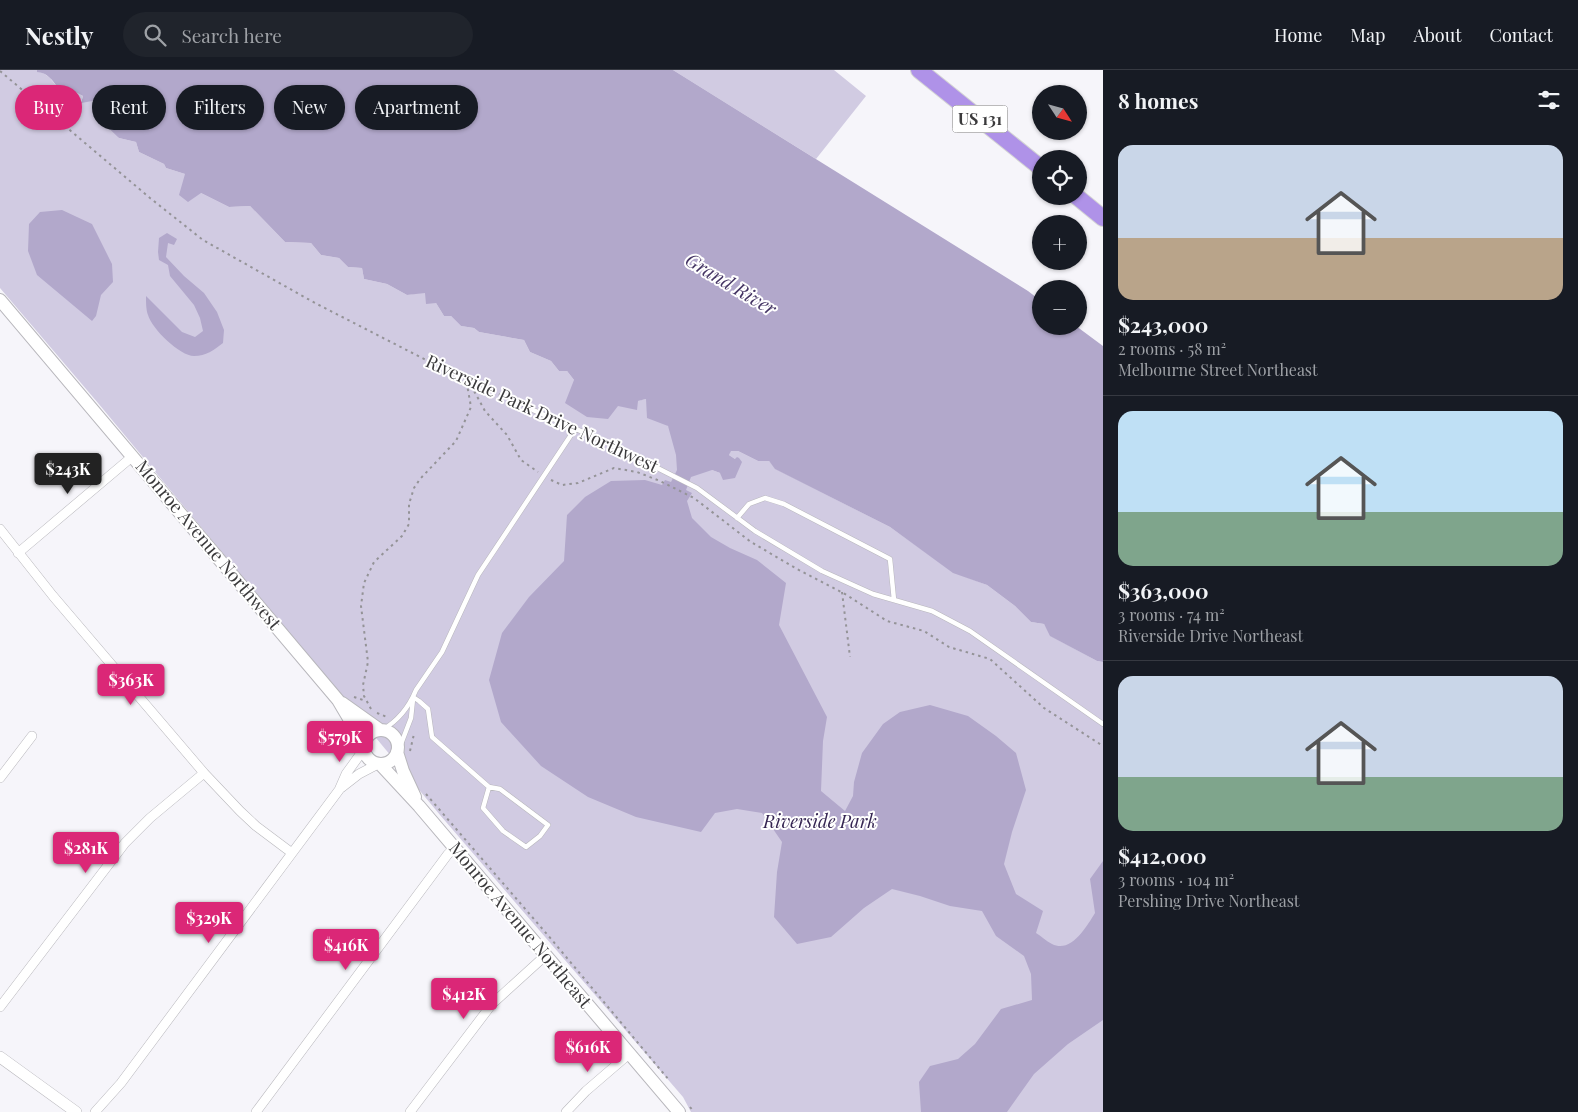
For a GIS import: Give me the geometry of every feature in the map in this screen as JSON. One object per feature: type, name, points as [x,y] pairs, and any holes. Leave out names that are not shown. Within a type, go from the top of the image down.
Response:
[{"type":"highway","name":"US 131","points":[[919,70],[1032,161]]},
{"type":"highway","points":[[1087,205],[1103,218]]},
{"type":"main road","name":"Monroe Avenue Northwest","points":[[0,300],[338,700],[364,747]]},
{"type":"main road","name":"Monroe Avenue Northwest","points":[[338,700],[381,730]]},
{"type":"main road","points":[[381,730],[392,734],[402,751],[388,763],[379,764],[368,759],[364,747],[370,735],[381,730]]},
{"type":"main road","name":"Monroe Avenue Northeast","points":[[402,751],[403,771],[419,806]]},
{"type":"main road","name":"Monroe Avenue Northeast","points":[[379,764],[419,806],[630,1054],[683,1108]]},
{"type":"street","points":[[18,553],[133,456]]},
{"type":"street","points":[[0,529],[53,596],[204,773],[240,812],[292,853]]},
{"type":"street","points":[[0,778],[32,736]]},
{"type":"street","points":[[95,1112],[121,1082],[339,790],[346,774],[364,747]]},
{"type":"street","points":[[339,790],[359,774],[379,764]]},
{"type":"street","points":[[0,1007],[125,843],[156,813],[204,773]]},
{"type":"street","points":[[256,1112],[448,854],[455,848]]},
{"type":"street","points":[[410,1112],[492,1004],[546,955]]},
{"type":"street","points":[[566,1112],[586,1091],[630,1054]]},
{"type":"street","points":[[0,1057],[76,1112]]},
{"type":"lane","name":"Riverside Park Drive Northwest","points":[[533,410],[697,488],[755,531],[822,571],[873,594],[932,611],[970,631],[1103,724]]},
{"type":"lane","points":[[381,730],[396,722],[413,697],[442,652],[478,575],[575,429]]},
{"type":"lane","points":[[737,518],[749,504],[765,498],[784,504],[890,559],[894,600]]},
{"type":"lane","points":[[402,751],[401,744],[411,718],[413,697]]},
{"type":"lane","points":[[413,697],[428,709],[432,737],[489,788],[500,789],[548,825],[540,836],[526,847],[503,831],[483,808],[489,788]]},
{"type":"path","name":"Riverside Park Drive Northwest","points":[[0,71],[150,198],[203,240],[315,303],[428,361],[533,410]]},
{"type":"path","points":[[392,720],[372,711],[364,696],[368,662],[361,606],[364,584],[374,562],[402,536],[410,524],[409,504],[417,484],[456,441],[471,407],[467,379]]},
{"type":"path","points":[[660,481],[694,498],[751,542],[797,569],[842,592],[888,621],[924,631],[949,647],[990,659],[1044,708],[1103,746]]},
{"type":"path","points":[[842,592],[850,657]]},
{"type":"path","points":[[402,751],[414,737],[412,731]]},
{"type":"path","points":[[441,813],[565,955],[672,1085]]},
{"type":"path","points":[[683,1108],[694,1112]]},
{"type":"green space","name":"Riverside Park","points":[[0,70],[37,70],[37,72],[42,72],[50,78],[56,85],[15,85],[15,130],[82,130],[82,102],[92,101],[92,130],[114,130],[119,138],[136,142],[139,152],[164,164],[166,168],[185,174],[201,193],[229,207],[250,206],[285,242],[311,243],[321,255],[339,258],[348,267],[362,268],[364,279],[387,284],[407,295],[425,292],[436,303],[444,316],[451,316],[461,326],[474,328],[479,332],[524,340],[530,352],[551,361],[559,371],[567,371],[574,380],[618,405],[646,399],[668,426],[712,470],[720,473],[735,459],[729,455],[730,451],[738,451],[758,461],[769,461],[776,469],[890,527],[953,572],[987,585],[1015,606],[1031,622],[1044,624],[1051,636],[1097,661],[1103,662],[1103,1112],[691,1112],[683,1097],[440,815],[98,403],[0,288]]},
{"type":"green space","points":[[673,70],[834,70],[866,96],[816,159]]},
{"type":"water","name":"Grand River","points":[[37,70],[673,70],[1028,291],[1032,294],[1032,335],[1087,334],[1103,346],[1103,662],[1097,661],[1050,636],[1044,624],[1031,622],[1015,606],[987,585],[953,573],[890,527],[775,469],[769,461],[758,461],[738,451],[731,451],[729,455],[735,459],[739,458],[742,462],[735,478],[723,480],[720,473],[712,470],[691,477],[686,490],[692,493],[687,501],[692,518],[711,537],[757,560],[786,583],[779,625],[827,717],[823,741],[821,791],[845,811],[853,796],[854,782],[862,753],[883,724],[900,712],[930,705],[968,716],[1016,753],[1026,790],[1004,864],[1016,894],[1043,911],[1036,933],[1050,943],[1059,946],[1066,945],[1078,937],[1095,913],[1090,879],[1103,861],[1103,1020],[1068,1044],[1034,1074],[1007,1112],[921,1112],[919,1082],[930,1066],[958,1059],[975,1044],[1001,1009],[1032,1000],[1031,974],[1024,956],[996,936],[982,911],[950,906],[892,889],[864,908],[831,937],[797,944],[774,917],[777,872],[782,842],[762,813],[737,809],[715,813],[701,832],[636,817],[588,797],[541,766],[501,722],[489,680],[502,633],[529,597],[564,561],[567,515],[585,497],[611,481],[645,480],[662,485],[665,480],[671,482],[677,470],[676,455],[668,426],[647,418],[646,399],[638,401],[637,410],[618,406],[608,419],[587,417],[565,403],[574,380],[567,371],[559,371],[551,361],[530,352],[524,340],[479,332],[474,328],[461,326],[451,316],[444,316],[436,303],[426,304],[425,293],[407,295],[387,284],[364,279],[362,268],[348,267],[339,258],[321,255],[311,243],[285,242],[250,206],[229,207],[201,193],[188,202],[179,195],[185,174],[166,168],[164,164],[139,152],[136,142],[119,138],[111,130],[166,130],[166,85],[92,85],[92,101],[82,103],[82,85],[56,85],[49,77],[41,72],[37,72]]},
{"type":"water","points":[[62,210],[92,224],[112,264],[113,282],[101,295],[96,316],[92,321],[37,275],[28,251],[29,224],[40,212]]},
{"type":"water","points":[[167,233],[177,239],[174,245],[168,243],[166,257],[204,293],[217,312],[224,330],[223,343],[206,354],[194,356],[181,352],[167,341],[155,327],[147,313],[146,296],[182,332],[195,337],[203,331],[194,305],[170,276],[168,265],[159,260],[159,238]]}]
